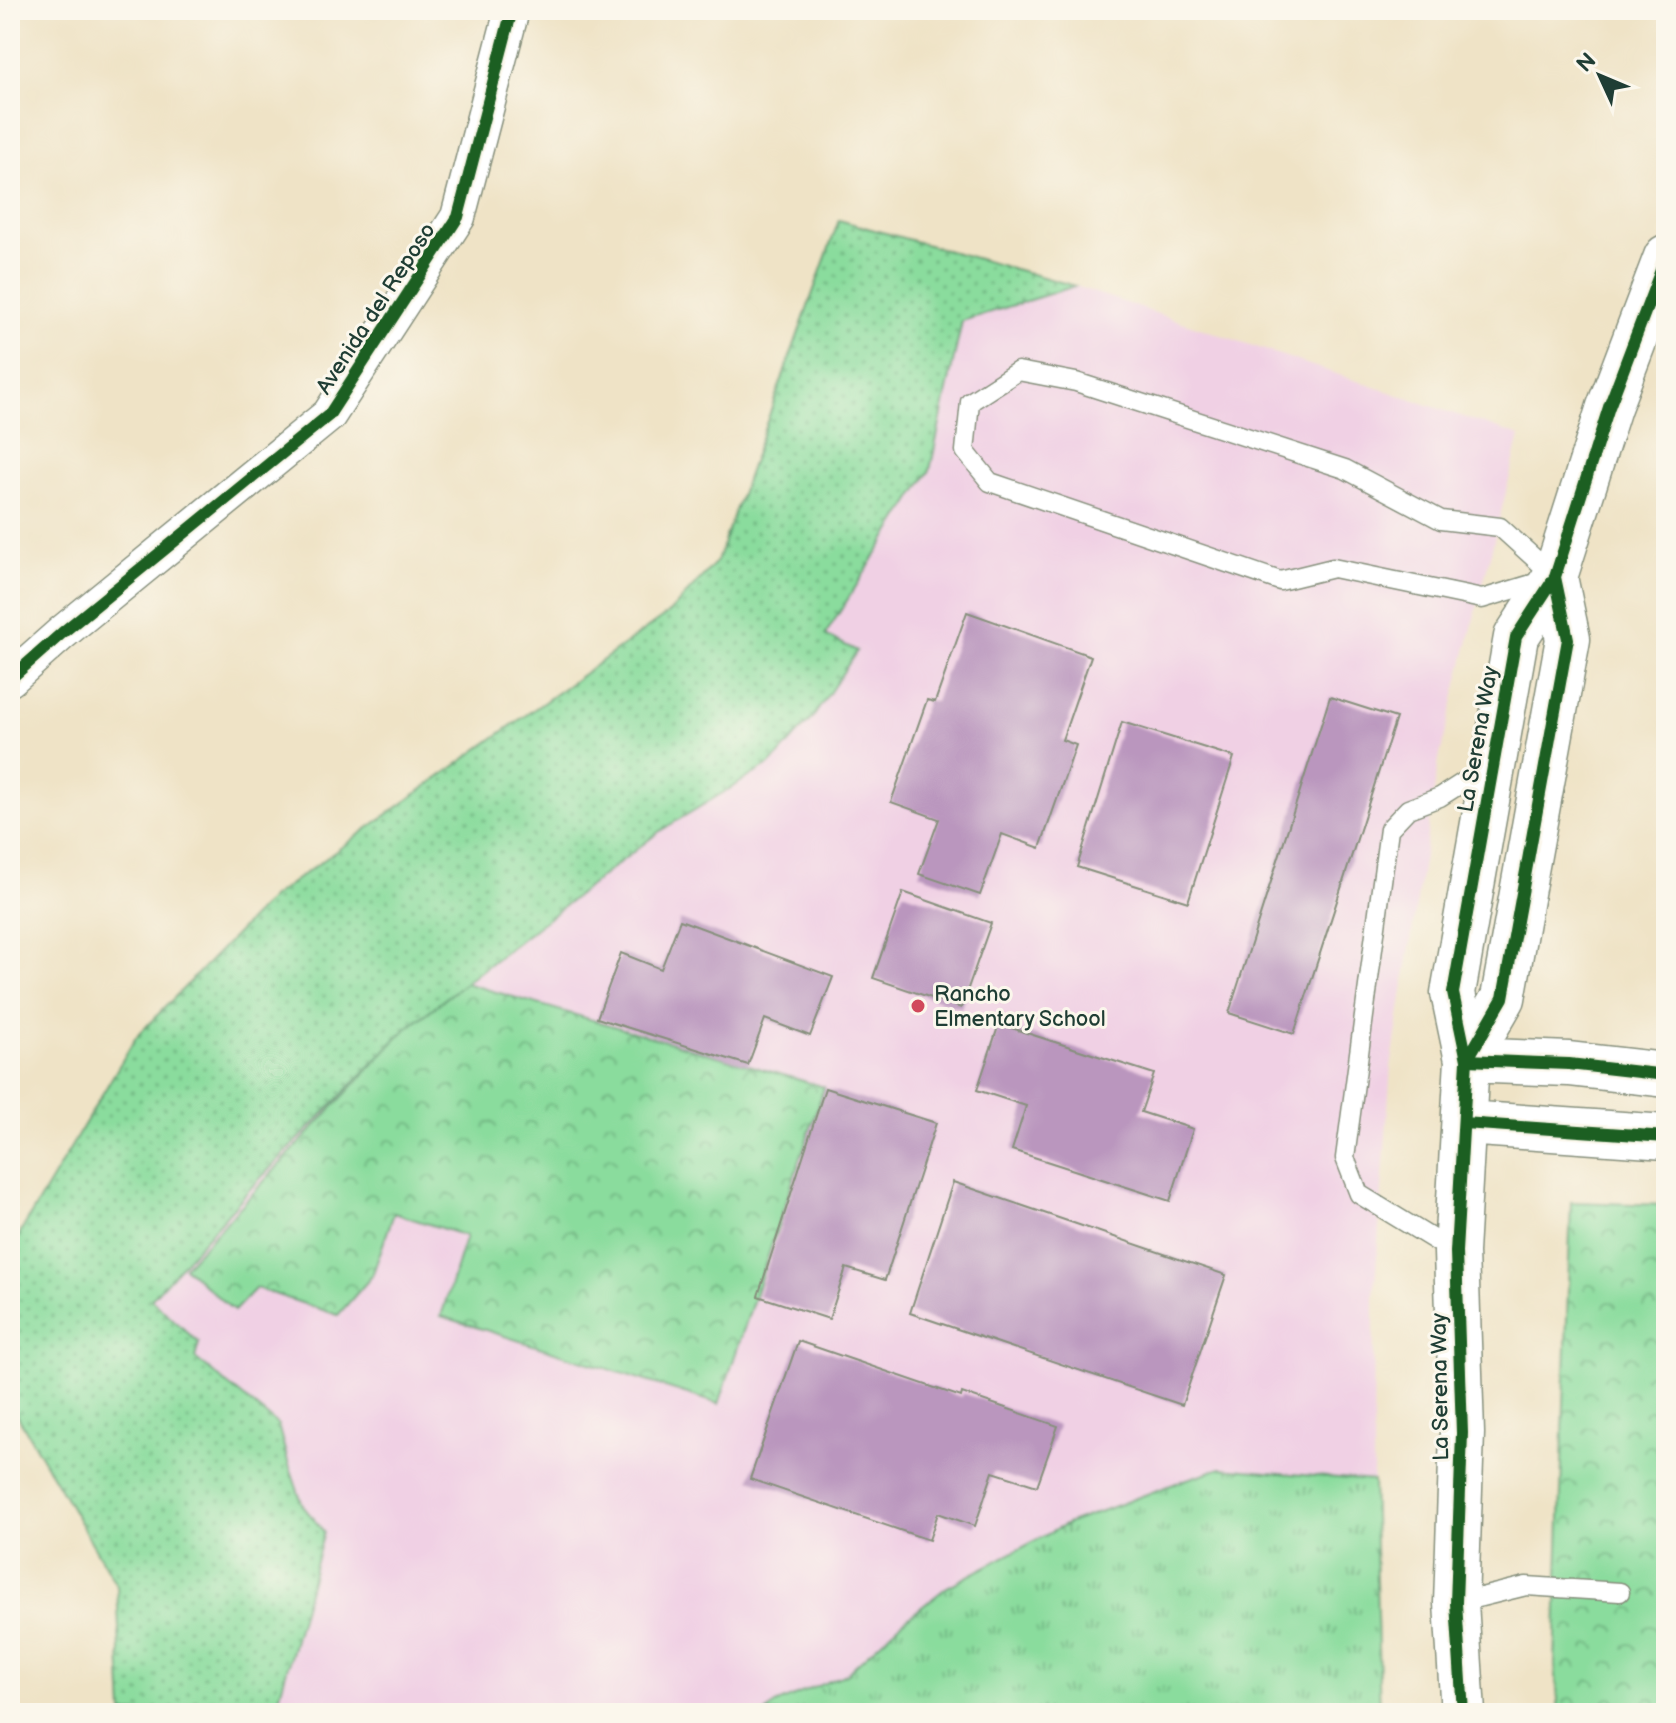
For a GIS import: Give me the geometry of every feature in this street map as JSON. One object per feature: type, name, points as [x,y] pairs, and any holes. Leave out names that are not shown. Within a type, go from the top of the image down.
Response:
[{"type":"main road","name":"La Serena Way","points":[[1463,1713],[1456,1603],[1462,1433],[1456,1252],[1467,1060],[1453,993],[1516,637],[1555,577],[1609,407],[1666,257]]},
{"type":"main road","name":"La Serena Way","points":[[1467,1060],[1503,998],[1518,920],[1568,639],[1555,577]]},
{"type":"main road","points":[[1467,1060],[1569,1064],[1666,1075]]},
{"type":"main road","points":[[1464,1123],[1666,1137]]},
{"type":"street","name":"Avenida del Reposo","points":[[10,679],[329,415],[458,217],[512,10]]},
{"type":"lane","points":[[1018,371],[1076,382],[1345,469],[1441,520],[1500,527],[1555,577],[1482,599],[1333,568],[1280,581],[990,482],[965,451],[970,402],[1018,371]]},
{"type":"lane","points":[[1456,1252],[1359,1194],[1345,1158],[1389,829],[1408,809],[1440,797],[1492,763]]},
{"type":"lane","points":[[1456,1603],[1526,1586],[1620,1592]]},
{"type":"shaded area","name":"Rancho Elmentary School","points":[[1075,286],[1520,436],[1439,759],[1391,1067],[1374,1297],[1373,1481],[1221,1468],[1067,1524],[947,1587],[900,1624],[846,1674],[775,1704],[766,1713],[275,1713],[324,1532],[303,1506],[278,1425],[194,1357],[150,1300],[248,1191],[406,1029],[660,831],[772,763],[814,716],[856,651],[825,636],[930,470],[962,321]]},
{"type":"green space","points":[[839,220],[1075,286],[962,321],[930,470],[825,635],[857,651],[814,716],[772,763],[660,831],[406,1029],[248,1191],[151,1299],[199,1343],[195,1358],[278,1425],[303,1506],[324,1532],[275,1713],[123,1713],[117,1586],[10,1403],[10,1250],[136,1037],[272,897],[670,612],[717,561]]},
{"type":"green space","points":[[465,983],[824,1087],[719,1404],[441,1316],[466,1236],[394,1213],[372,1276],[338,1315],[256,1288],[234,1311],[184,1267],[404,1031]]},
{"type":"green space","points":[[1571,1202],[1666,1205],[1666,1713],[1559,1713],[1555,1664]]},
{"type":"green space","points":[[1221,1468],[1373,1481],[1380,1713],[766,1713],[775,1704],[846,1674],[900,1624],[947,1587],[1067,1524]]},
{"type":"building","points":[[967,612],[1091,656],[1062,740],[1076,745],[1040,848],[1002,834],[980,895],[919,874],[939,819],[891,802],[927,700],[935,702]]},
{"type":"building","points":[[1330,697],[1396,718],[1294,1034],[1229,1013]]},
{"type":"building","points":[[1122,722],[1234,757],[1188,902],[1077,867]]},
{"type":"building","points":[[903,892],[991,923],[961,1008],[873,978]]},
{"type":"building","points":[[680,920],[833,977],[810,1036],[765,1019],[748,1065],[597,1018],[621,953],[661,969]]},
{"type":"building","points":[[999,1024],[1154,1074],[1141,1112],[1193,1129],[1170,1201],[1012,1150],[1026,1106],[977,1090]]},
{"type":"building","points":[[825,1088],[936,1123],[885,1280],[846,1268],[829,1319],[758,1296]]},
{"type":"building","points":[[953,1182],[1226,1275],[1182,1405],[910,1313]]},
{"type":"building","points":[[798,1341],[961,1397],[962,1393],[1058,1426],[1037,1486],[993,1472],[975,1526],[938,1513],[929,1540],[750,1479]]},
{"type":"cycle path","points":[[10,679],[329,415],[458,217],[512,10]]},
{"type":"cycle path","points":[[1463,1713],[1456,1603],[1462,1433],[1456,1252],[1467,1060],[1453,993],[1516,637],[1555,577],[1609,407],[1666,257]]},
{"type":"cycle path","points":[[1467,1060],[1503,998],[1568,639],[1555,577]]},
{"type":"cycle path","points":[[1467,1060],[1569,1064],[1666,1075]]},
{"type":"cycle path","points":[[1464,1123],[1666,1137]]},
{"type":"place","name":"Rancho Elmentary School","points":[[918,1006]]}]
